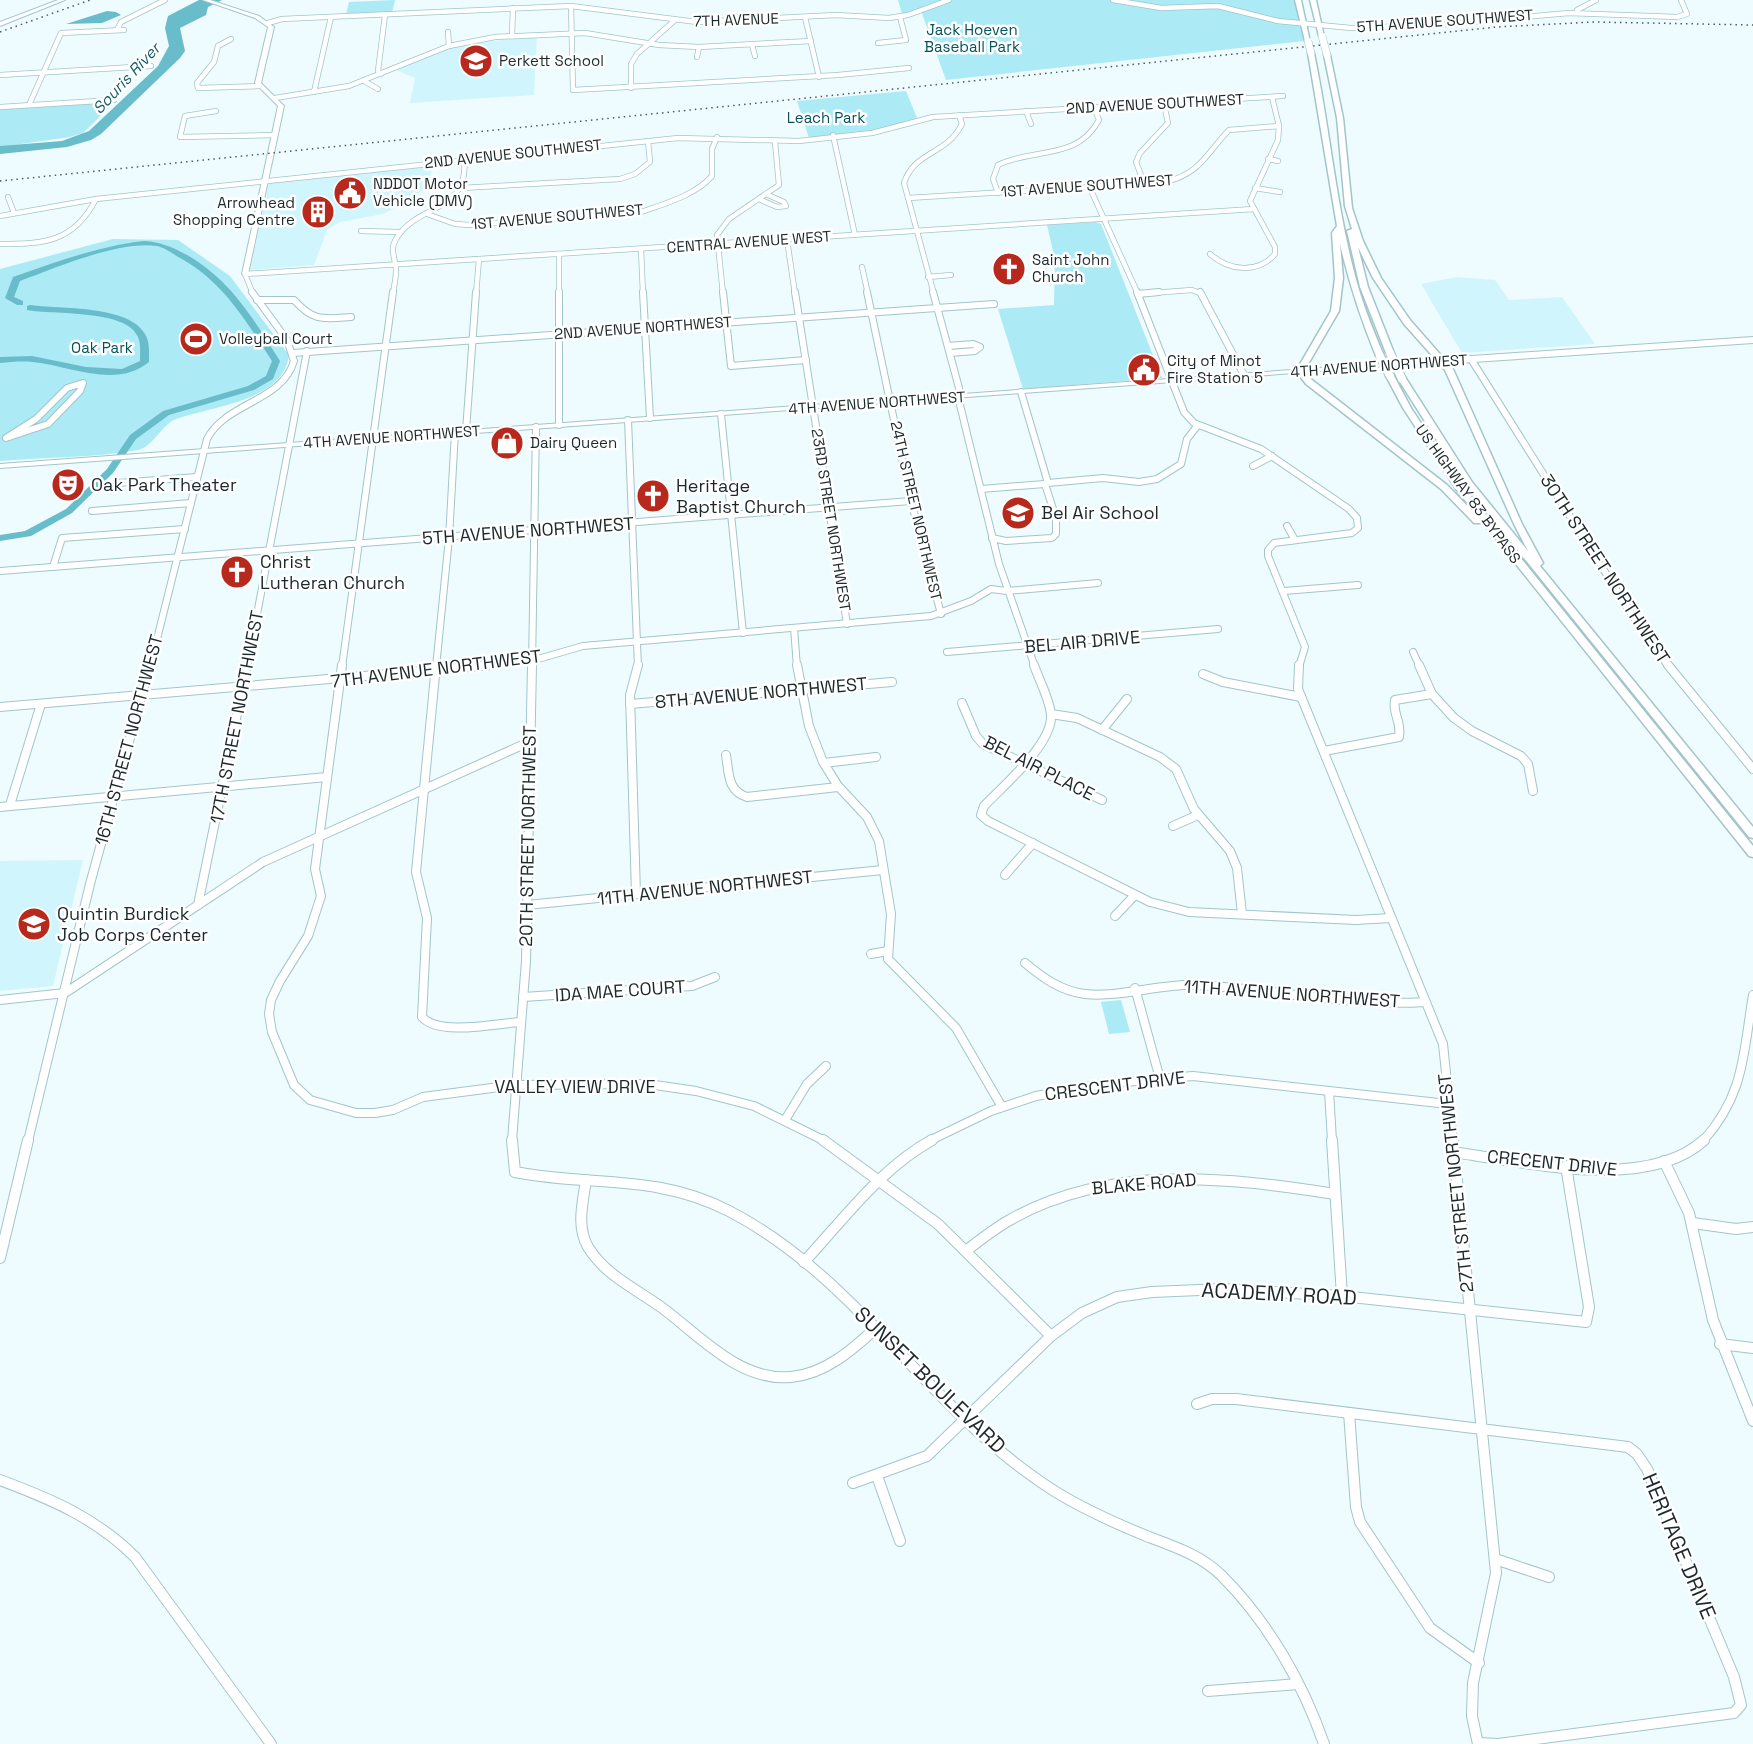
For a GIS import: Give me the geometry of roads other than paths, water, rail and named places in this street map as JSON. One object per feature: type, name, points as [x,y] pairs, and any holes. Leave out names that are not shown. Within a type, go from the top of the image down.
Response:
[{"type":"highway","name":"US HIGHWAY 83 BYPASS","points":[[1298,0],[1325,117],[1339,228],[1360,308],[1380,356],[1407,408],[1459,487],[1753,853]]},
{"type":"highway","name":"US HIGHWAY 83 BYPASS","points":[[1313,0],[1340,118],[1348,206],[1357,261],[1371,308],[1402,379],[1469,484],[1753,834]]},
{"type":"highway","points":[[1348,206],[1359,241],[1377,278],[1407,322],[1443,361],[1527,544],[1567,606]]},
{"type":"highway","points":[[1339,228],[1336,233],[1339,278],[1335,311],[1300,371],[1310,382],[1452,494],[1545,596]]},
{"type":"main road","points":[[0,24],[63,0]]},
{"type":"main road","points":[[205,0],[268,23],[271,34],[258,79],[260,86],[281,106],[263,181],[245,274]]},
{"type":"main road","name":"4TH AVENUE NORTHWEST","points":[[0,466],[1443,361]]},
{"type":"street","points":[[117,30],[121,22],[165,0]]},
{"type":"street","name":"7TH AVENUE","points":[[268,23],[282,19],[571,6],[675,20],[713,22],[805,17],[900,17],[950,0]]},
{"type":"street","name":"5TH AVENUE SOUTHWEST","points":[[1113,0],[1161,8],[1225,7],[1266,19],[1320,27],[1437,25],[1569,13],[1677,17],[1687,14],[1681,0]]},
{"type":"street","points":[[1569,13],[1596,0]]},
{"type":"street","points":[[571,6],[573,90],[819,76],[909,68]]},
{"type":"street","points":[[512,36],[513,8]]},
{"type":"street","points":[[381,74],[378,71],[385,15]]},
{"type":"street","points":[[314,92],[331,17]]},
{"type":"street","points":[[805,17],[819,76]]},
{"type":"street","points":[[878,43],[906,40],[900,17]]},
{"type":"street","points":[[631,88],[631,64],[637,54],[675,20]]},
{"type":"street","points":[[29,105],[61,33],[124,30]]},
{"type":"street","points":[[448,32],[449,46]]},
{"type":"street","points":[[275,98],[364,81],[449,46],[512,36],[594,34],[649,44],[699,47],[811,41]]},
{"type":"street","points":[[231,39],[218,46],[214,62],[197,83],[198,88],[260,86]]},
{"type":"street","points":[[752,45],[754,56]]},
{"type":"street","points":[[697,57],[699,47]]},
{"type":"street","points":[[0,75],[151,66]]},
{"type":"street","points":[[364,81],[378,89]]},
{"type":"street","name":"2ND AVENUE SOUTHWEST","points":[[0,216],[96,199],[648,141],[731,137],[775,142],[872,133],[916,119],[1283,96]]},
{"type":"street","points":[[1210,254],[1219,262],[1239,267],[1256,267],[1272,260],[1276,252],[1250,201],[1278,140],[1279,126],[1272,97]]},
{"type":"street","points":[[0,107],[114,100]]},
{"type":"street","points":[[1144,183],[1136,162],[1144,145],[1166,128],[1170,118],[1164,104]]},
{"type":"street","points":[[998,193],[992,180],[992,173],[998,165],[1080,142],[1097,126],[1099,120],[1094,108]]},
{"type":"street","points":[[216,111],[188,115],[180,137],[275,135]]},
{"type":"street","points":[[1026,111],[1031,124]]},
{"type":"street","points":[[959,116],[962,124],[954,142],[917,160],[909,167],[904,183],[949,349],[992,538],[1007,591],[1029,646],[1051,714],[1047,733],[1024,763],[984,806],[981,815],[988,821],[1135,895],[1170,909],[1356,920],[1391,918]]},
{"type":"street","name":"1ST AVENUE SOUTHWEST","points":[[908,198],[1144,183],[1186,178],[1197,171],[1229,130],[1279,126]]},
{"type":"street","points":[[833,135],[855,235]]},
{"type":"street","name":"1ST AVENUE SOUTHWEST","points":[[427,214],[455,225],[470,225],[621,214],[655,209],[706,183],[712,176],[712,149],[717,137]]},
{"type":"street","points":[[361,231],[399,232],[462,188],[620,179],[635,174],[650,162],[648,141]]},
{"type":"street","points":[[775,142],[779,185],[761,200],[720,226],[717,235],[731,366],[806,360]]},
{"type":"street","points":[[462,188],[466,174],[464,159]]},
{"type":"street","points":[[1268,159],[1278,161]]},
{"type":"street","points":[[1089,186],[1138,294],[1174,381],[1184,412],[1198,424],[1262,449],[1353,513],[1358,528],[1352,533],[1344,536],[1274,543],[1268,550],[1284,591],[1358,585]]},
{"type":"street","points":[[1255,188],[1280,192]]},
{"type":"street","points":[[761,200],[777,207],[786,206],[784,202],[768,195]]},
{"type":"street","points":[[8,197],[14,213]]},
{"type":"street","points":[[0,244],[29,244],[62,236],[84,223],[96,199]]},
{"type":"street","name":"CENTRAL AVENUE WEST","points":[[245,274],[1254,209]]},
{"type":"street","name":"VALLEY VIEW DRIVE","points":[[399,232],[394,244],[393,264],[396,269],[315,869],[321,896],[308,936],[280,981],[271,1000],[269,1014],[272,1032],[294,1085],[310,1100],[356,1113],[393,1110],[423,1097],[515,1085],[605,1083],[696,1091],[754,1106],[823,1140],[938,1224],[967,1250],[1051,1336]]},
{"type":"street","name":"23RD STREET NORTHWEST","points":[[787,240],[847,624]]},
{"type":"street","points":[[641,249],[650,418]]},
{"type":"street","points":[[559,254],[559,425]]},
{"type":"street","points":[[466,431],[478,259]]},
{"type":"street","name":"24TH STREET NORTHWEST","points":[[862,267],[911,501],[941,614]]},
{"type":"street","points":[[245,274],[248,287],[293,353]]},
{"type":"street","points":[[928,277],[951,275]]},
{"type":"street","points":[[1138,294],[1192,290],[1205,296],[1244,375]]},
{"type":"street","points":[[257,300],[294,300],[304,313],[314,319],[351,317]]},
{"type":"street","name":"2ND AVENUE NORTHWEST","points":[[293,353],[994,304]]},
{"type":"street","name":"4TH AVENUE NORTHWEST","points":[[1443,361],[1753,340]]},
{"type":"street","name":"17TH STREET NORTHWEST","points":[[198,905],[224,787],[307,351]]},
{"type":"street","name":"16TH STREET NORTHWEST","points":[[0,1258],[78,932],[178,558],[202,451],[211,432],[225,416],[282,382],[292,368],[293,353]]},
{"type":"street","name":"30TH STREET NORTHWEST","points":[[1471,359],[1646,637],[1689,693],[1753,769]]},
{"type":"street","points":[[83,383],[80,391],[48,424],[3,439],[36,419],[68,388],[83,383]]},
{"type":"street","points":[[992,538],[1006,541],[1052,538],[1056,534],[1056,518],[1021,392]]},
{"type":"street","points":[[721,414],[743,633]]},
{"type":"street","points":[[628,420],[638,642],[638,667],[630,704],[636,894]]},
{"type":"street","points":[[981,489],[1103,478],[1139,482],[1157,479],[1182,464],[1187,439],[1198,424]]},
{"type":"street","name":"20TH STREET NORTHWEST","points":[[536,427],[527,905],[512,1146],[515,1172],[558,1179],[586,1180]]},
{"type":"street","points":[[455,432],[449,538],[416,872],[427,918],[422,1017],[429,1025],[446,1028],[519,1022]]},
{"type":"street","points":[[1253,465],[1272,456]]},
{"type":"street","points":[[118,483],[197,477]]},
{"type":"street","name":"5TH AVENUE NORTHWEST","points":[[0,571],[911,501]]},
{"type":"street","points":[[92,511],[191,503]]},
{"type":"street","points":[[1287,526],[1295,540]]},
{"type":"street","points":[[52,567],[62,538],[185,529]]},
{"type":"street","name":"7TH AVENUE NORTHWEST","points":[[0,707],[141,697],[531,661],[583,645],[847,624],[941,614],[991,589],[1007,591],[1098,583]]},
{"type":"street","name":"27TH STREET NORTHWEST","points":[[1284,591],[1305,647],[1295,681],[1300,696],[1443,1044],[1452,1152],[1495,1559],[1493,1602],[1472,1695],[1472,1718],[1478,1744]]},
{"type":"street","points":[[794,628],[801,690],[809,725],[824,763],[838,787],[867,814],[875,830],[892,923],[888,959],[900,974],[956,1028],[1002,1107]]},
{"type":"street","name":"BEL AIR DRIVE","points":[[947,652],[1218,629]]},
{"type":"street","points":[[1413,652],[1432,694],[1454,718],[1472,731],[1521,756],[1528,764],[1533,791]]},
{"type":"street","points":[[1203,675],[1223,682],[1300,696]]},
{"type":"street","name":"8TH AVENUE NORTHWEST","points":[[630,704],[892,682]]},
{"type":"street","points":[[1324,751],[1399,737],[1401,725],[1393,708],[1395,700],[1432,694]]},
{"type":"street","points":[[1102,730],[1127,699]]},
{"type":"street","points":[[10,806],[41,704]]},
{"type":"street","name":"BEL AIR PLACE","points":[[962,704],[970,713],[978,740],[1102,800]]},
{"type":"street","points":[[1051,714],[1077,718],[1160,757],[1176,769],[1198,815],[1230,851],[1237,868],[1242,914]]},
{"type":"street","points":[[0,1000],[65,993],[263,862],[529,742]]},
{"type":"street","points":[[726,755],[733,790],[737,796],[747,797],[838,787]]},
{"type":"street","points":[[824,763],[876,757]]},
{"type":"street","points":[[0,807],[327,777]]},
{"type":"street","points":[[1173,826],[1198,815]]},
{"type":"street","points":[[1005,875],[1033,843]]},
{"type":"street","name":"11TH AVENUE NORTHWEST","points":[[527,905],[883,870]]},
{"type":"street","points":[[1114,916],[1135,895]]},
{"type":"street","points":[[871,954],[888,951]]},
{"type":"street","name":"11TH AVENUE NORTHWEST","points":[[1025,963],[1043,978],[1065,989],[1086,994],[1135,988],[1196,985],[1392,1004],[1425,1002]]},
{"type":"street","name":"IDA MAE COURT","points":[[523,997],[692,987],[715,977]]},
{"type":"street","points":[[1135,988],[1160,1079]]},
{"type":"street","name":"CRECENT DRIVE","points":[[1452,1152],[1601,1170],[1635,1170],[1686,1152],[1711,1136],[1724,1118],[1736,1092],[1749,1046],[1753,995]]},
{"type":"street","points":[[785,1120],[807,1084],[826,1065]]},
{"type":"street","name":"CRESCENT DRIVE","points":[[804,1262],[880,1180],[910,1152],[942,1134],[1002,1107],[1036,1096],[1103,1084],[1193,1076],[1448,1104]]},
{"type":"street","points":[[1329,1091],[1342,1296]]},
{"type":"street","points":[[1665,1161],[1679,1183],[1693,1223],[1720,1344],[1753,1421]]},
{"type":"street","name":"ACADEMY ROAD","points":[[853,1483],[927,1456],[1051,1336],[1082,1313],[1117,1298],[1152,1292],[1223,1289],[1342,1296],[1586,1322],[1589,1307],[1566,1166]]},
{"type":"street","name":"BLAKE ROAD","points":[[967,1250],[990,1231],[1020,1212],[1073,1192],[1117,1183],[1185,1178],[1228,1180],[1271,1183],[1335,1194]]},
{"type":"street","points":[[586,1180],[579,1224],[586,1245],[598,1262],[624,1283],[651,1299],[720,1354],[753,1369],[789,1377],[847,1355],[876,1328]]},
{"type":"street","name":"SUNSET BOULEVARD","points":[[586,1180],[639,1183],[688,1195],[730,1212],[771,1236],[842,1294],[964,1420],[1032,1476],[1069,1499],[1149,1536],[1196,1554],[1229,1583],[1256,1618],[1298,1684],[1319,1727],[1324,1744]]},
{"type":"street","points":[[1693,1223],[1736,1229],[1753,1227]]},
{"type":"street","points":[[1720,1344],[1753,1347]]},
{"type":"street","name":"HERITAGE DRIVE","points":[[1197,1404],[1212,1399],[1236,1399],[1628,1447],[1637,1454],[1647,1468],[1730,1666],[1741,1705],[1734,1713],[1478,1744]]},
{"type":"street","points":[[1349,1413],[1356,1507],[1360,1522],[1430,1628],[1479,1663]]},
{"type":"street","points":[[877,1476],[900,1541]]},
{"type":"street","points":[[0,1480],[72,1507],[118,1540],[135,1557],[271,1744]]},
{"type":"street","points":[[1495,1559],[1549,1577]]},
{"type":"street","points":[[1208,1691],[1298,1684]]},
{"type":"waterway","points":[[0,538],[27,534],[69,511],[110,471],[133,437],[166,413],[251,388],[270,377],[276,361],[246,314],[224,287],[197,264],[161,245],[144,243],[108,249],[16,279],[9,298],[20,303]]},
{"type":"waterway","points":[[0,360],[32,359],[86,370],[123,372],[145,362],[141,334],[122,320],[90,313],[30,308]]},
{"type":"railway","points":[[0,32],[90,0]]},
{"type":"railway","points":[[0,181],[1497,27],[1593,22],[1753,25]]},
{"type":"place","name":"Perkett School","points":[[476,61]]},
{"type":"place","name":"NDDOT Motor Vehicle (DMV)","points":[[350,193]]},
{"type":"place","name":"Arrowhead Shopping Centre","points":[[318,212]]},
{"type":"place","name":"Saint John Church","points":[[1009,269]]},
{"type":"place","name":"Volleyball Court","points":[[196,339]]},
{"type":"place","name":"City of Minot Fire Station 5","points":[[1144,370]]},
{"type":"place","name":"Dairy Queen","points":[[507,443]]},
{"type":"place","name":"Oak Park Theater","points":[[68,485]]},
{"type":"place","name":"Heritage Baptist Church","points":[[653,496]]},
{"type":"place","name":"Bel Air School","points":[[1018,513]]},
{"type":"place","name":"Christ Lutheran Church","points":[[237,572]]},
{"type":"place","name":"Quintin Burdick Job Corps Center","points":[[34,924]]},
{"type":"park label","name":"Jack Hoeven Baseball Park","points":[[972,38]]},
{"type":"park label","name":"Leach Park","points":[[826,118]]},
{"type":"park label","name":"Oak Park","points":[[102,348]]},
{"type":"water label","name":"Souris River","points":[[126,78]]}]
